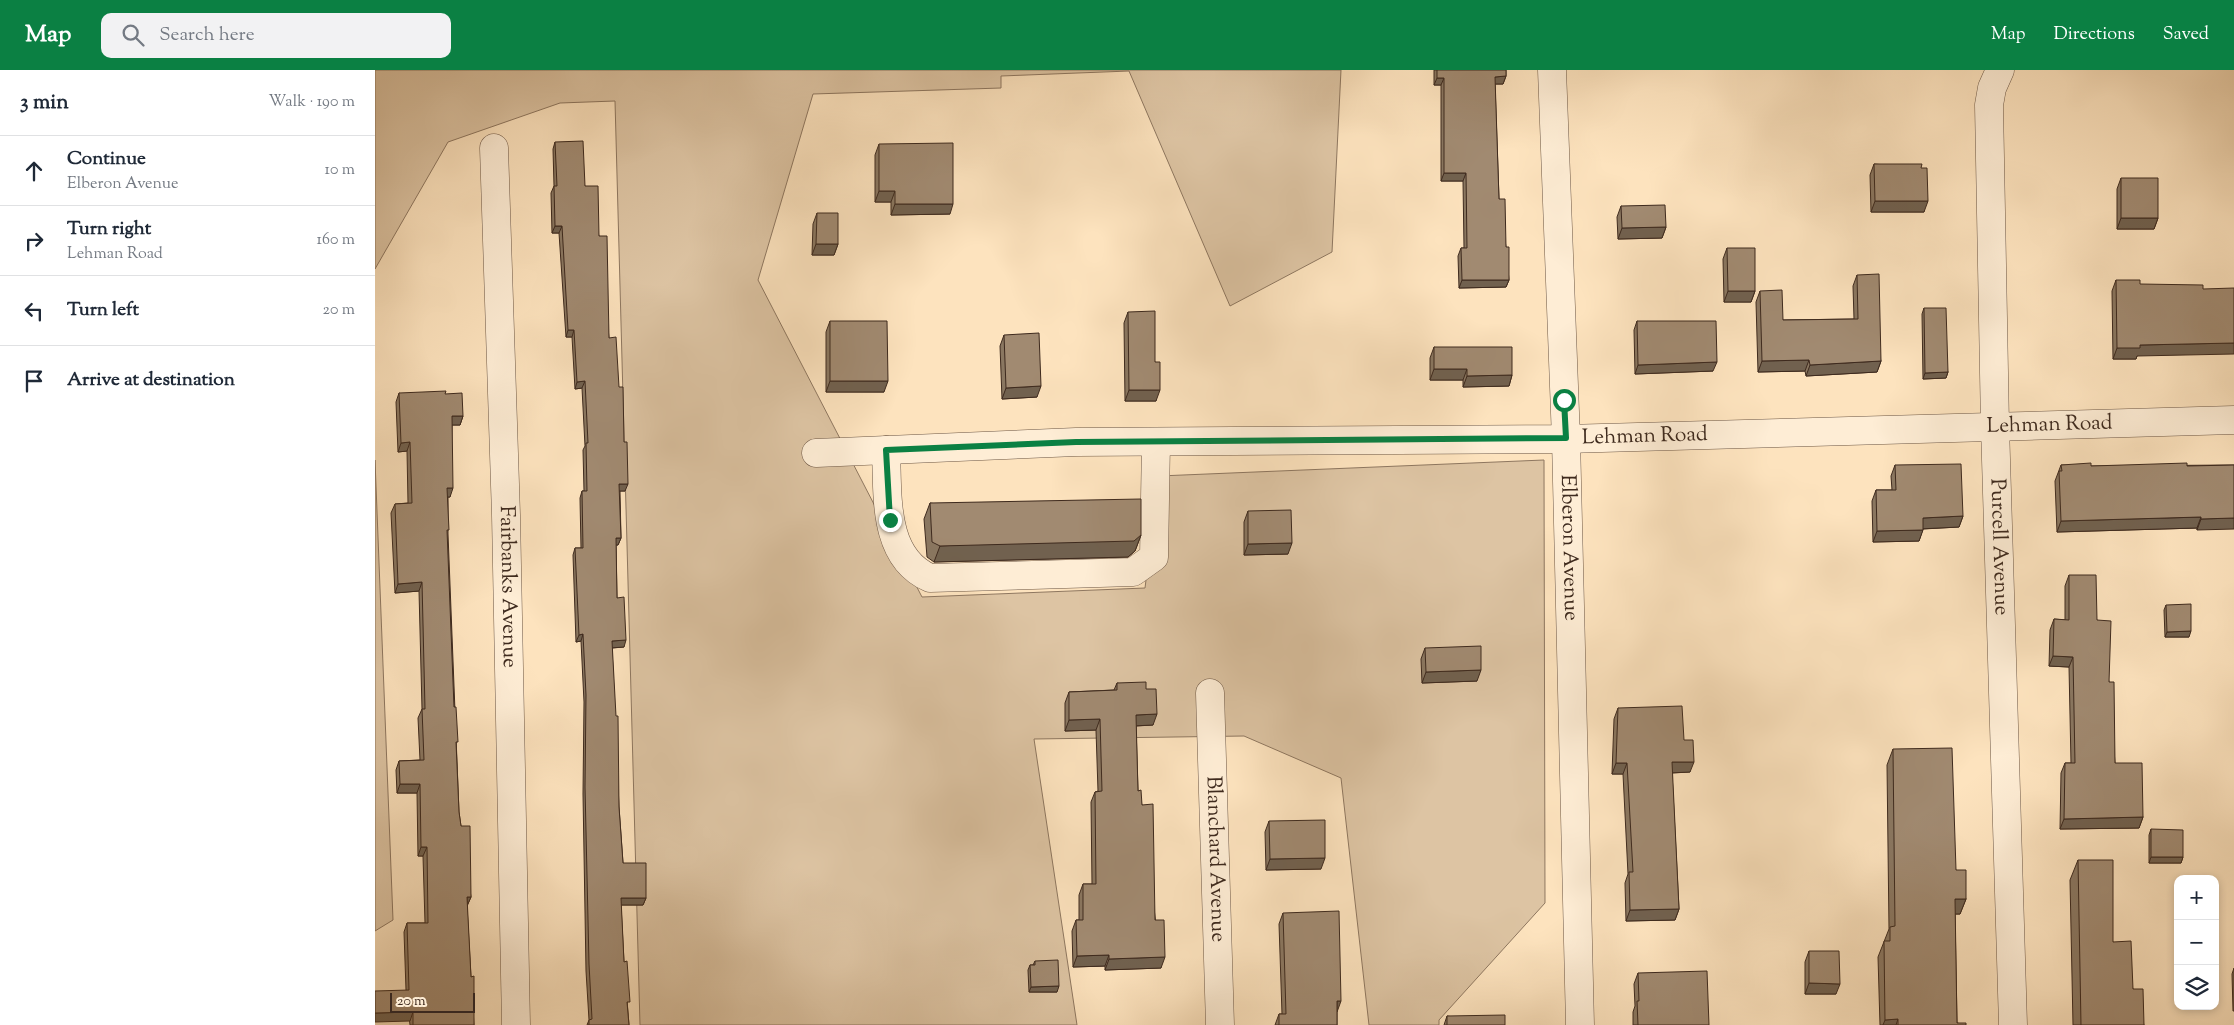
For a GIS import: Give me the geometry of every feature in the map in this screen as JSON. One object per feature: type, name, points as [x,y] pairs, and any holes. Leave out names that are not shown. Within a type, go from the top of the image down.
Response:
[{"type":"street","name":"Elberon Avenue","points":[[1552,70],[1566,438],[1580,1025]]},
{"type":"street","name":"Purcell Avenue","points":[[2000,70],[1992,88],[1989,105],[1995,426],[2013,1025]]},
{"type":"street","name":"Fairbanks Avenue","points":[[495,148],[507,525],[516,1025]]},
{"type":"street","name":"Lehman Road","points":[[816,454],[1076,442],[1566,438],[2234,420]]},
{"type":"street","points":[[886,450],[890,520],[895,539],[904,557],[917,572],[930,578],[1133,572],[1154,557],[1156,442]]},
{"type":"street","name":"Blanchard Avenue","points":[[1210,693],[1220,1025]]},
{"type":"shaded area","points":[[375,70],[1341,70],[1332,252],[1230,306],[1129,71],[1001,76],[1001,88],[813,94],[758,280],[922,597],[1145,588],[1159,476],[1544,460],[1545,903],[1439,1020],[1439,1025],[1369,1025],[1341,778],[1244,736],[1034,739],[1077,1025],[640,1025],[615,101],[560,103],[448,142],[375,269]]},
{"type":"shaded area","points":[[375,460],[393,920],[375,931]]},
{"type":"building","points":[[1437,70],[1506,70],[1506,76],[1495,77],[1499,199],[1505,199],[1506,247],[1509,247],[1509,280],[1462,280],[1461,248],[1467,248],[1466,173],[1444,173],[1444,78],[1437,78]]},
{"type":"building","points":[[583,141],[585,186],[598,186],[599,236],[607,236],[609,338],[616,337],[619,387],[623,387],[624,442],[627,442],[628,484],[619,484],[621,538],[616,538],[617,598],[624,597],[626,640],[612,641],[616,716],[618,716],[619,807],[623,863],[646,863],[646,898],[621,898],[624,962],[627,961],[630,1002],[627,1002],[629,1025],[589,1025],[589,1020],[592,1019],[585,787],[586,695],[583,634],[579,635],[575,548],[583,548],[582,491],[587,491],[586,443],[588,443],[585,381],[577,382],[574,330],[568,330],[562,226],[555,226],[554,186],[557,186],[555,142]]},
{"type":"building","points":[[953,143],[953,204],[895,204],[895,191],[879,191],[879,144]]},
{"type":"building","points":[[1874,164],[1922,164],[1921,168],[1927,168],[1928,201],[1875,201]]},
{"type":"building","points":[[2121,178],[2158,178],[2158,218],[2121,218]]},
{"type":"building","points":[[1665,205],[1666,227],[1622,228],[1621,206]]},
{"type":"building","points":[[817,213],[838,213],[838,244],[816,244]]},
{"type":"building","points":[[1727,248],[1755,248],[1755,291],[1728,291]]},
{"type":"building","points":[[1879,274],[1881,361],[1810,365],[1809,360],[1762,361],[1760,291],[1782,290],[1783,320],[1858,319],[1857,275]]},
{"type":"building","points":[[2116,280],[2140,280],[2140,284],[2203,285],[2203,289],[2234,288],[2234,343],[2140,345],[2140,348],[2117,348]]},
{"type":"building","points":[[1924,308],[1946,308],[1948,372],[1925,373]]},
{"type":"building","points":[[1155,311],[1155,362],[1160,362],[1160,390],[1129,390],[1128,312]]},
{"type":"building","points":[[830,321],[887,321],[888,381],[830,381]]},
{"type":"building","points":[[1637,321],[1716,321],[1717,362],[1638,365]]},
{"type":"building","points":[[1039,333],[1041,386],[1006,388],[1004,335]]},
{"type":"building","points":[[1434,347],[1512,347],[1512,375],[1467,376],[1467,369],[1434,369]]},
{"type":"building","points":[[446,391],[445,394],[462,393],[463,416],[452,416],[453,488],[447,488],[449,530],[447,530],[454,707],[456,707],[458,742],[456,742],[459,812],[461,826],[470,826],[471,897],[467,897],[471,977],[474,976],[474,1025],[413,1025],[413,1012],[375,1013],[375,991],[409,990],[407,923],[428,923],[427,847],[421,847],[420,784],[400,784],[399,761],[424,760],[422,709],[425,709],[422,582],[398,584],[395,504],[412,503],[410,442],[401,443],[399,393]]},
{"type":"building","points":[[2091,463],[2091,466],[2187,463],[2187,466],[2234,465],[2234,518],[2201,519],[2201,517],[2061,521],[2059,471],[2062,471],[2061,465]]},
{"type":"building","points":[[1961,464],[1963,516],[1923,518],[1923,530],[1877,531],[1876,490],[1896,490],[1895,465]]},
{"type":"building","points":[[1141,499],[1141,535],[1134,541],[940,546],[932,542],[930,503]]},
{"type":"building","points":[[1291,510],[1292,543],[1248,544],[1248,511]]},
{"type":"building","points":[[2069,575],[2096,575],[2097,620],[2111,621],[2109,682],[2114,682],[2115,763],[2142,763],[2143,817],[2064,819],[2065,763],[2075,763],[2073,657],[2053,656],[2054,619],[2069,620]]},
{"type":"building","points":[[2191,604],[2191,631],[2167,632],[2166,605]]},
{"type":"building","points":[[1481,646],[1481,670],[1426,672],[1425,648]]},
{"type":"building","points":[[1146,682],[1146,689],[1156,689],[1157,714],[1136,715],[1138,791],[1141,790],[1142,805],[1153,804],[1155,920],[1164,920],[1165,957],[1109,959],[1109,955],[1077,956],[1076,920],[1083,920],[1083,884],[1096,884],[1095,792],[1102,791],[1100,719],[1069,720],[1069,692],[1117,690],[1117,683]]},
{"type":"building","points":[[1682,706],[1684,740],[1693,740],[1694,762],[1672,762],[1679,909],[1630,910],[1629,872],[1633,872],[1627,763],[1616,763],[1618,708]]},
{"type":"building","points":[[1952,748],[1956,870],[1966,870],[1966,899],[1955,899],[1957,1023],[1966,1023],[1966,1025],[1898,1025],[1898,1019],[1885,1020],[1884,941],[1890,941],[1890,927],[1895,926],[1893,749]]},
{"type":"building","points":[[1325,820],[1325,858],[1270,859],[1269,821]]},
{"type":"building","points":[[2151,829],[2183,830],[2183,857],[2151,857]]},
{"type":"building","points":[[2078,860],[2113,860],[2113,942],[2131,941],[2133,989],[2143,989],[2144,1025],[2081,1025]]},
{"type":"building","points":[[1339,911],[1341,1001],[1337,1001],[1337,1025],[1279,1025],[1279,1014],[1286,1014],[1283,913]]},
{"type":"building","points":[[1809,951],[1839,951],[1840,984],[1809,983]]},
{"type":"building","points":[[1058,960],[1059,986],[1031,987],[1030,965],[1035,965],[1035,961]]},
{"type":"building","points":[[1707,971],[1709,1025],[1638,1025],[1638,973]]},
{"type":"building","points":[[1505,1015],[1505,1025],[1447,1025],[1447,1016]]},
{"type":"route","points":[[890,520],[886,450],[1076,442],[1566,438],[1564,400]]}]
